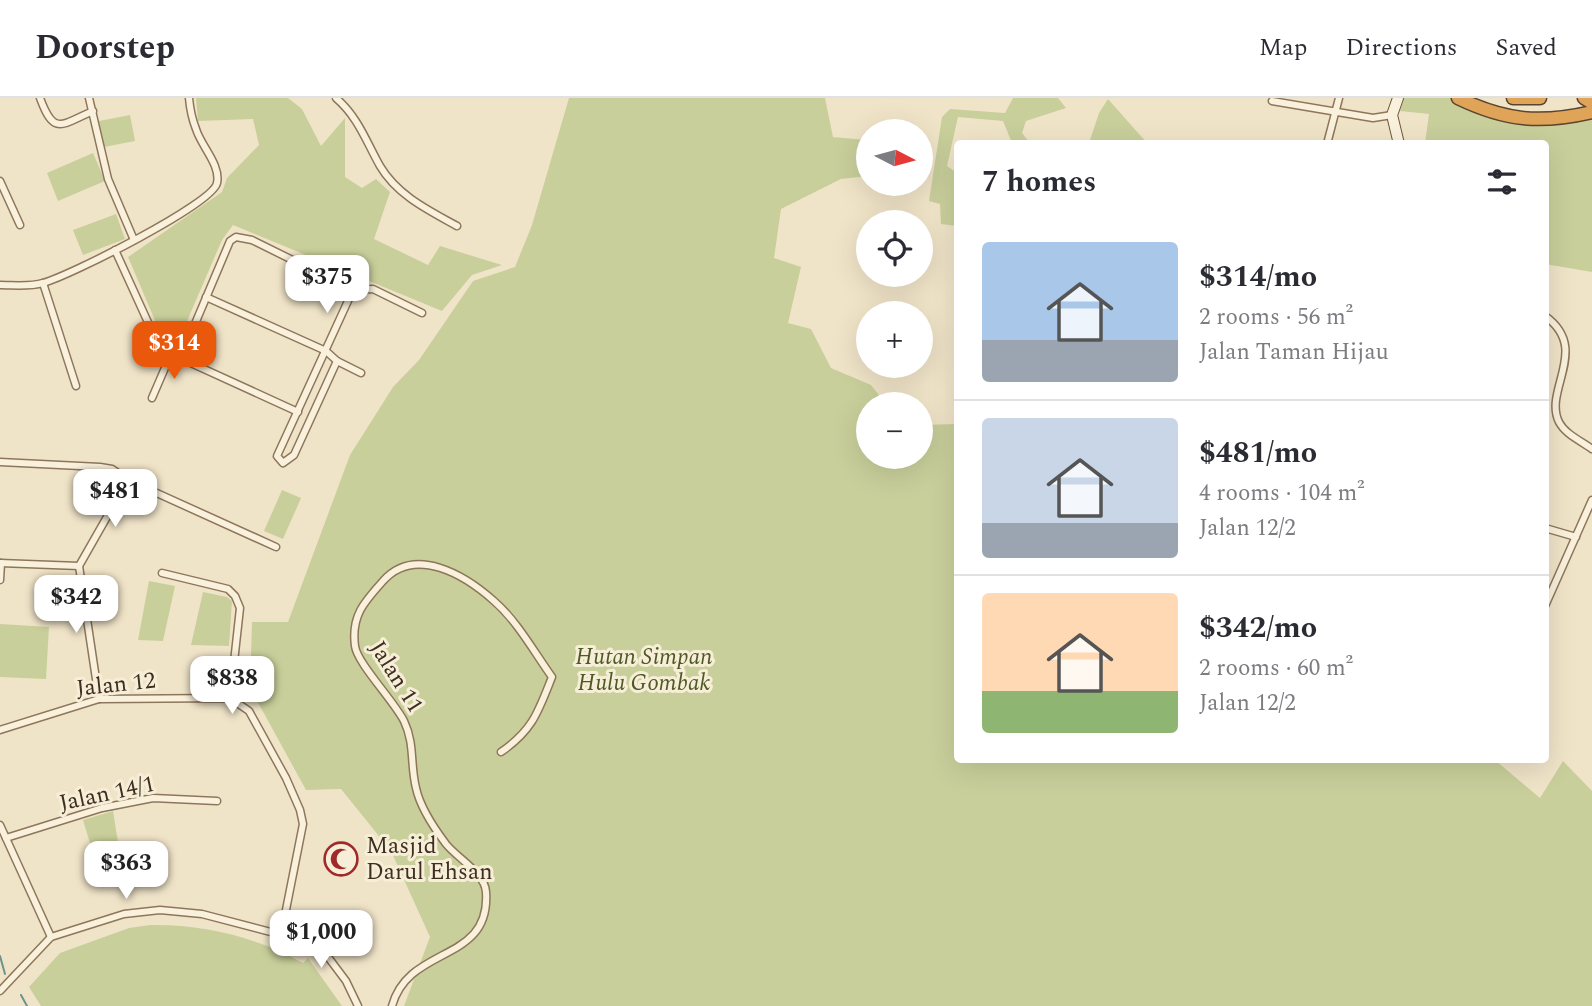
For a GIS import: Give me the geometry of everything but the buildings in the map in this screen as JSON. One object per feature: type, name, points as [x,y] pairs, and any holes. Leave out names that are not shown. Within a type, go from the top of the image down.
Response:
[{"type":"highway","points":[[1458,98],[1502,117],[1551,120],[1592,112]]},
{"type":"highway","points":[[1513,98],[1540,98]]},
{"type":"highway","points":[[1584,98],[1592,103]]},
{"type":"street","points":[[40,98],[48,120],[55,124],[64,124],[93,111]]},
{"type":"street","points":[[89,98],[108,179],[134,240]]},
{"type":"street","points":[[0,285],[43,283],[115,250],[204,200],[215,189],[218,180],[216,167],[196,131],[189,98]]},
{"type":"street","points":[[336,98],[364,131],[393,183],[408,198],[457,226]]},
{"type":"street","points":[[1328,140],[1339,98]]},
{"type":"street","points":[[1398,98],[1392,115],[1398,140]]},
{"type":"street","points":[[1272,101],[1373,118],[1392,115]]},
{"type":"street","points":[[0,181],[20,225]]},
{"type":"street","points":[[181,357],[230,241],[242,236],[353,290],[373,289],[422,313]]},
{"type":"street","points":[[115,250],[157,342],[171,354],[298,412]]},
{"type":"street","points":[[43,283],[76,386]]},
{"type":"street","points":[[337,361],[294,455],[283,463],[277,456],[353,290]]},
{"type":"street","points":[[206,297],[326,351],[337,361],[361,373]]},
{"type":"street","points":[[1549,320],[1562,334],[1566,354],[1556,414],[1566,432],[1592,449]]},
{"type":"street","points":[[152,398],[171,354]]},
{"type":"street","points":[[0,462],[112,469],[128,480],[276,547]]},
{"type":"street","points":[[99,699],[79,566],[128,480]]},
{"type":"street","points":[[1549,597],[1592,500]]},
{"type":"street","points":[[1549,529],[1576,537]]},
{"type":"street","points":[[0,580],[1,563],[79,566]]},
{"type":"street","name":"Jalan 11","points":[[392,1006],[401,984],[431,960],[476,935],[483,923],[486,897],[483,882],[446,845],[422,805],[416,789],[411,736],[402,718],[356,653],[356,613],[385,578],[400,567],[432,564],[460,578],[494,601],[552,677],[536,718],[523,737],[501,752]]},
{"type":"street","points":[[162,573],[228,589],[235,596],[240,608],[230,698],[249,711],[300,810],[303,824],[281,935]]},
{"type":"street","name":"Jalan 12","points":[[0,730],[99,699],[230,698]]},
{"type":"street","name":"Jalan 14/1","points":[[6,838],[102,808],[153,799],[217,801]]},
{"type":"street","points":[[0,825],[51,937]]},
{"type":"street","points":[[0,991],[51,937],[124,915],[160,910],[202,914],[305,941],[328,957],[346,981],[358,1006]]},
{"type":"green space","points":[[196,98],[288,98],[302,109],[321,146],[345,118],[345,177],[362,188],[376,179],[390,192],[374,239],[428,265],[440,246],[502,265],[472,275],[442,311],[233,225],[222,240],[178,342],[162,337],[128,257],[222,192],[227,178],[259,145],[253,119],[198,121]]},
{"type":"green space","name":"Hutan Simpan Hulu Gombak","points":[[569,98],[825,98],[833,137],[856,139],[856,177],[841,179],[781,209],[774,258],[801,267],[788,323],[811,329],[831,368],[871,385],[877,392],[856,392],[856,469],[933,469],[933,425],[954,424],[954,763],[1499,763],[1540,798],[1563,761],[1592,791],[1592,1006],[404,1006],[430,937],[391,851],[341,789],[306,790],[250,688],[252,622],[288,622],[350,455],[393,387],[419,360],[473,281],[515,267],[532,225]]},
{"type":"green space","points":[[1013,98],[1058,98],[1066,108],[1026,121],[1022,133],[1028,140],[1011,140],[1003,121],[958,117],[947,166],[954,171],[954,226],[941,224],[940,204],[929,201],[930,196],[933,196],[933,175],[942,117],[950,109],[1005,113]]},
{"type":"green space","points":[[1404,98],[1457,98],[1510,121],[1592,116],[1592,272],[1549,265],[1549,140],[1425,140],[1429,114],[1400,111]]},
{"type":"green space","points":[[1108,99],[1144,140],[1090,140],[1099,113]]},
{"type":"green space","points":[[130,115],[135,141],[104,147],[99,121]]},
{"type":"green space","points":[[93,153],[105,181],[58,201],[47,173]]},
{"type":"green space","points":[[116,214],[125,239],[83,255],[73,230]]},
{"type":"green space","points":[[282,490],[301,498],[283,539],[264,531]]},
{"type":"green space","points":[[149,581],[175,586],[163,641],[138,640]]},
{"type":"green space","points":[[203,592],[227,597],[232,601],[229,646],[191,645]]},
{"type":"green space","points":[[0,624],[49,627],[46,679],[0,677]]},
{"type":"green space","points":[[113,811],[120,855],[95,860],[83,820]]},
{"type":"green space","points":[[150,925],[210,930],[248,939],[303,963],[308,958],[342,1006],[41,1006],[29,987],[60,953],[129,928]]},
{"type":"waterway","points":[[0,956],[5,974]]},
{"type":"waterway","points":[[21,995],[27,1006]]},
{"type":"place","name":"Masjid Darul Ehsan","points":[[341,859]]}]
